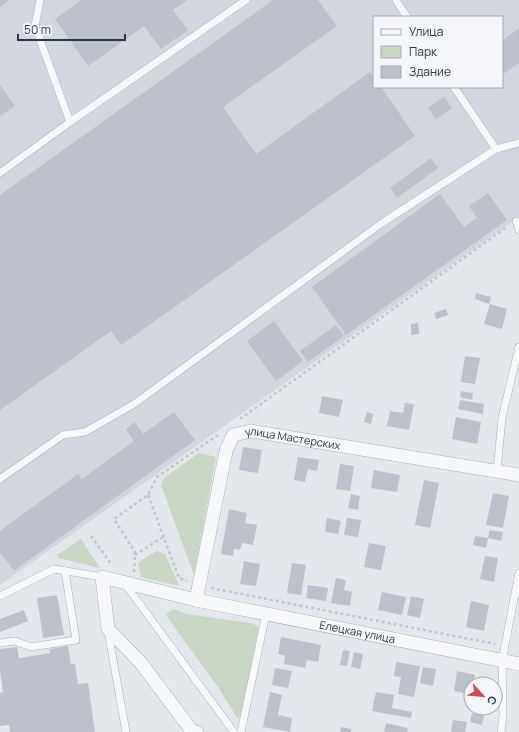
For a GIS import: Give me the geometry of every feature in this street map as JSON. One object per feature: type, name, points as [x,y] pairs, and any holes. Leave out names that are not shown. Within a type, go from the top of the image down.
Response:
[{"type":"street","name":"улица Мастерских","points":[[196,600],[226,451],[233,435],[251,431],[497,470],[519,475]]},
{"type":"street","name":"Елецкая улица","points":[[102,577],[196,600],[519,664]]},
{"type":"street","points":[[102,577],[108,629],[141,663],[192,731],[197,732]]},
{"type":"lane","points":[[40,0],[35,26],[70,122]]},
{"type":"lane","points":[[0,173],[70,122],[246,0]]},
{"type":"lane","points":[[396,0],[406,16]]},
{"type":"lane","points":[[455,88],[496,149]]},
{"type":"lane","points":[[0,478],[63,435],[85,432],[134,404],[382,223],[496,149],[519,143]]},
{"type":"lane","points":[[516,221],[519,230]]},
{"type":"lane","points":[[497,470],[502,418],[519,347]]},
{"type":"lane","points":[[0,596],[54,569],[102,577]]},
{"type":"lane","points":[[0,643],[15,641],[31,647],[76,640],[65,571]]},
{"type":"lane","points":[[501,732],[503,716],[502,661],[519,573]]},
{"type":"lane","points":[[128,583],[234,732]]},
{"type":"lane","points":[[241,732],[266,614]]},
{"type":"lane","points":[[108,629],[126,732]]},
{"type":"path","points":[[238,420],[516,221]]},
{"type":"path","points":[[128,583],[135,552],[114,518],[148,495],[157,477],[220,433]]},
{"type":"path","points":[[148,495],[179,578],[199,585],[505,646]]},
{"type":"path","points":[[91,536],[128,583]]},
{"type":"path","points":[[135,555],[163,537]]},
{"type":"shaded area","points":[[0,0],[519,0],[519,217],[0,585]]},
{"type":"green space","points":[[199,453],[216,457],[194,575],[161,485],[164,478]]},
{"type":"green space","points":[[81,539],[100,568],[58,558],[57,555]]},
{"type":"green space","points":[[157,551],[165,554],[179,586],[141,577],[138,564],[140,561]]},
{"type":"green space","points":[[174,609],[186,614],[250,623],[258,626],[242,712],[238,719],[218,687],[170,621],[166,614]]},
{"type":"building","points":[[0,0],[9,0],[0,7]]},
{"type":"building","points":[[81,0],[187,0],[173,10],[188,30],[161,49],[144,26],[88,66],[55,19]]},
{"type":"building","points":[[273,0],[318,0],[337,26],[223,107],[256,154],[370,72],[373,76],[373,88],[382,88],[415,136],[121,345],[111,331],[0,410],[0,195]]},
{"type":"building","points":[[519,28],[519,63],[503,74],[503,40]]},
{"type":"building","points":[[0,85],[15,106],[0,116]]},
{"type":"building","points":[[444,97],[452,108],[436,119],[428,108]]},
{"type":"building","points":[[431,158],[438,168],[397,198],[390,188]]},
{"type":"building","points":[[488,193],[507,220],[346,335],[312,287],[440,194],[464,227],[477,218],[469,206]]},
{"type":"building","points":[[476,293],[491,297],[489,304],[475,299]]},
{"type":"building","points":[[490,304],[507,309],[502,329],[484,324]]},
{"type":"building","points":[[446,309],[448,315],[436,319],[434,313]]},
{"type":"building","points":[[274,321],[303,361],[276,381],[247,341]]},
{"type":"building","points":[[418,323],[419,334],[411,335],[411,324]]},
{"type":"building","points":[[336,325],[344,336],[308,362],[300,351]]},
{"type":"building","points":[[465,356],[480,358],[475,384],[461,382]]},
{"type":"building","points":[[461,391],[473,393],[472,400],[460,397]]},
{"type":"building","points":[[322,396],[343,400],[339,417],[319,413]]},
{"type":"building","points":[[460,400],[484,404],[483,414],[458,409]]},
{"type":"building","points":[[405,403],[414,404],[409,430],[387,426],[390,411],[403,413]]},
{"type":"building","points":[[174,412],[195,440],[14,571],[0,552],[0,531],[78,474],[82,479],[134,441],[126,429],[135,422],[143,434]]},
{"type":"building","points":[[367,412],[373,414],[371,424],[364,422]]},
{"type":"building","points":[[456,417],[481,422],[477,444],[452,439]]},
{"type":"building","points":[[243,447],[262,450],[258,473],[239,470]]},
{"type":"building","points":[[298,457],[319,460],[317,471],[308,469],[305,482],[294,480]]},
{"type":"building","points":[[340,464],[354,466],[350,491],[336,489]]},
{"type":"building","points":[[374,470],[400,475],[397,492],[371,488]]},
{"type":"building","points":[[424,480],[439,483],[430,528],[415,525]]},
{"type":"building","points":[[493,493],[509,496],[503,528],[486,525]]},
{"type":"building","points":[[351,494],[360,496],[358,510],[348,508]]},
{"type":"building","points":[[229,509],[247,513],[245,523],[257,525],[253,545],[242,543],[240,550],[234,549],[233,556],[221,554]]},
{"type":"building","points":[[327,518],[341,521],[338,534],[325,532]]},
{"type":"building","points":[[347,518],[361,520],[358,537],[344,535]]},
{"type":"building","points":[[490,530],[503,532],[501,541],[488,538]]},
{"type":"building","points":[[475,536],[488,538],[486,548],[473,545]]},
{"type":"building","points":[[369,543],[386,546],[381,570],[364,567]]},
{"type":"building","points":[[485,556],[498,558],[494,582],[480,579]]},
{"type":"building","points":[[244,561],[260,564],[256,586],[240,584]]},
{"type":"building","points":[[292,563],[306,565],[301,595],[287,593]]},
{"type":"building","points":[[336,578],[346,580],[344,590],[352,592],[350,606],[331,603]]},
{"type":"building","points":[[308,585],[328,588],[326,601],[306,598]]},
{"type":"building","points":[[382,592],[406,597],[402,615],[378,610]]},
{"type":"building","points":[[57,595],[64,635],[43,638],[37,598]]},
{"type":"building","points":[[411,596],[424,599],[420,618],[407,615]]},
{"type":"building","points":[[471,601],[489,605],[484,631],[466,627]]},
{"type":"building","points":[[24,610],[28,621],[0,632],[0,619]]},
{"type":"building","points":[[281,637],[321,645],[318,662],[307,660],[305,668],[284,664],[285,656],[278,654]]},
{"type":"building","points":[[68,646],[71,664],[75,664],[78,684],[88,683],[95,732],[10,732],[9,725],[0,726],[0,693],[3,692],[0,670],[0,649],[17,647],[19,658],[50,653],[49,649]]},
{"type":"building","points":[[343,650],[350,651],[347,666],[340,665]]},
{"type":"building","points":[[354,652],[363,654],[360,669],[351,667]]},
{"type":"building","points":[[396,662],[420,666],[414,697],[398,694],[401,677],[394,676]]},
{"type":"building","points":[[423,667],[436,669],[433,686],[420,683]]},
{"type":"building","points":[[275,668],[292,671],[288,688],[272,685]]},
{"type":"building","points":[[457,671],[475,675],[463,676],[463,693],[454,691]]},
{"type":"building","points":[[270,692],[282,695],[278,715],[292,718],[290,732],[263,727]]},
{"type":"building","points":[[376,692],[394,695],[392,708],[412,712],[411,718],[372,711]]},
{"type":"building","points":[[471,716],[484,716],[482,725],[470,722]]},
{"type":"building","points":[[453,720],[467,722],[465,732],[451,732]]},
{"type":"building","points":[[386,723],[408,728],[407,732],[384,732]]},
{"type":"building","points":[[341,727],[351,729],[351,732],[340,732]]}]
